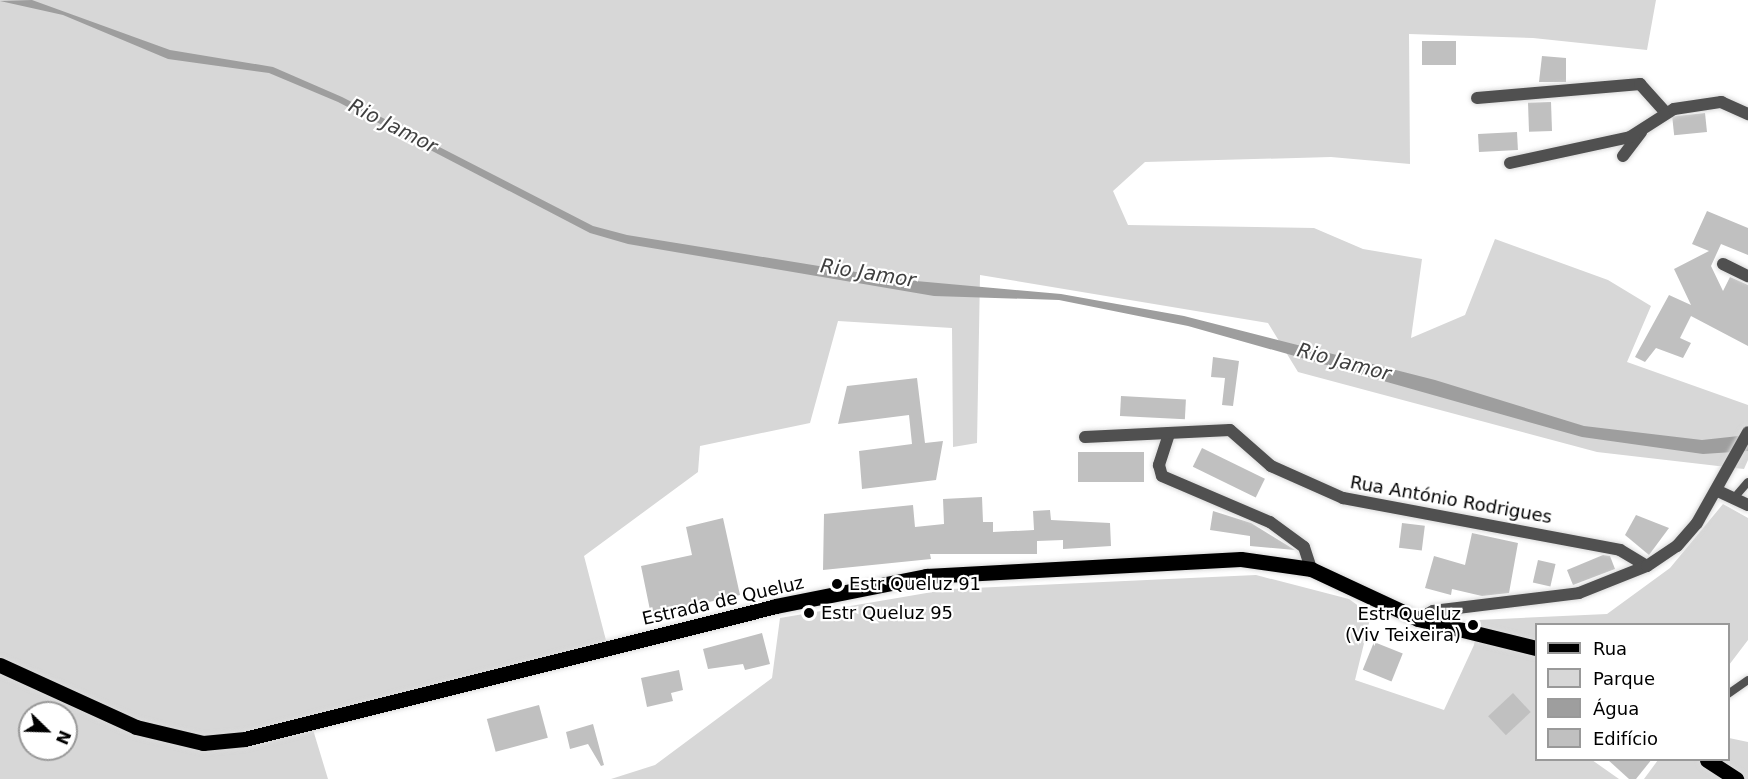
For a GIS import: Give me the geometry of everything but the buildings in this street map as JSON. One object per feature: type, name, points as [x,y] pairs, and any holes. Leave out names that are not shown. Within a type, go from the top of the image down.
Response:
[{"type":"main road","name":"Estrada de Queluz","points":[[0,665],[135,727],[203,743],[245,739],[776,606],[926,576],[1241,559],[1311,569],[1418,619],[1535,648]]},
{"type":"main road","points":[[1710,761],[1736,779]]},
{"type":"street","points":[[1477,98],[1641,84],[1665,112]]},
{"type":"street","points":[[1623,156],[1641,132],[1665,112],[1721,102],[1748,114]]},
{"type":"street","points":[[1510,163],[1641,132]]},
{"type":"street","points":[[1723,264],[1748,276]]},
{"type":"street","name":"Rua António Rodrigues","points":[[1084,438],[1230,430],[1271,466],[1301,484],[1342,498],[1609,548],[1647,566]]},
{"type":"street","points":[[1418,619],[1433,611],[1580,593],[1647,566],[1677,546],[1718,491],[1748,432]]},
{"type":"street","points":[[1169,434],[1160,458],[1162,476],[1277,527],[1304,547],[1311,569]]},
{"type":"street","points":[[1718,491],[1748,505]]},
{"type":"lane","points":[[1734,498],[1748,482]]},
{"type":"lane","points":[[1730,693],[1748,680]]},
{"type":"green space","points":[[0,0],[1656,0],[1647,50],[1533,38],[1409,34],[1410,164],[1331,157],[1145,162],[1113,191],[1128,225],[1314,228],[1363,249],[1422,259],[1411,338],[1465,315],[1495,239],[1608,280],[1651,306],[1627,362],[1748,405],[1748,460],[1744,469],[1597,452],[1298,372],[1268,323],[980,275],[977,443],[953,447],[952,328],[838,321],[810,423],[700,446],[698,472],[584,556],[608,648],[311,723],[328,779],[0,779]]},
{"type":"green space","points":[[1723,504],[1748,518],[1748,640],[1730,664],[1730,623],[1535,623],[1535,761],[1593,761],[1619,779],[611,779],[655,765],[772,678],[780,618],[950,589],[1256,575],[1349,599],[1371,615],[1355,680],[1444,710],[1474,645],[1478,620],[1607,614],[1670,568]]},
{"type":"green space","points":[[1730,738],[1748,742],[1748,779],[1644,779],[1657,761],[1701,761],[1728,774],[1708,761],[1730,761]]},
{"type":"water","name":"Rio Jamor","points":[[32,0],[170,50],[273,67],[342,97],[593,226],[627,235],[905,280],[1061,294],[1184,316],[1435,380],[1584,426],[1702,440],[1748,435],[1748,451],[1703,454],[1582,437],[1188,326],[1059,300],[934,296],[628,244],[590,233],[338,102],[269,73],[168,59],[63,15],[0,1]]},
{"type":"place","name":"Estr Queluz 91","points":[[837,584]]},
{"type":"place","name":"Estr Queluz 95","points":[[809,613]]},
{"type":"place","name":"Estr Queluz (Viv Teixeira)","points":[[1473,625]]}]
